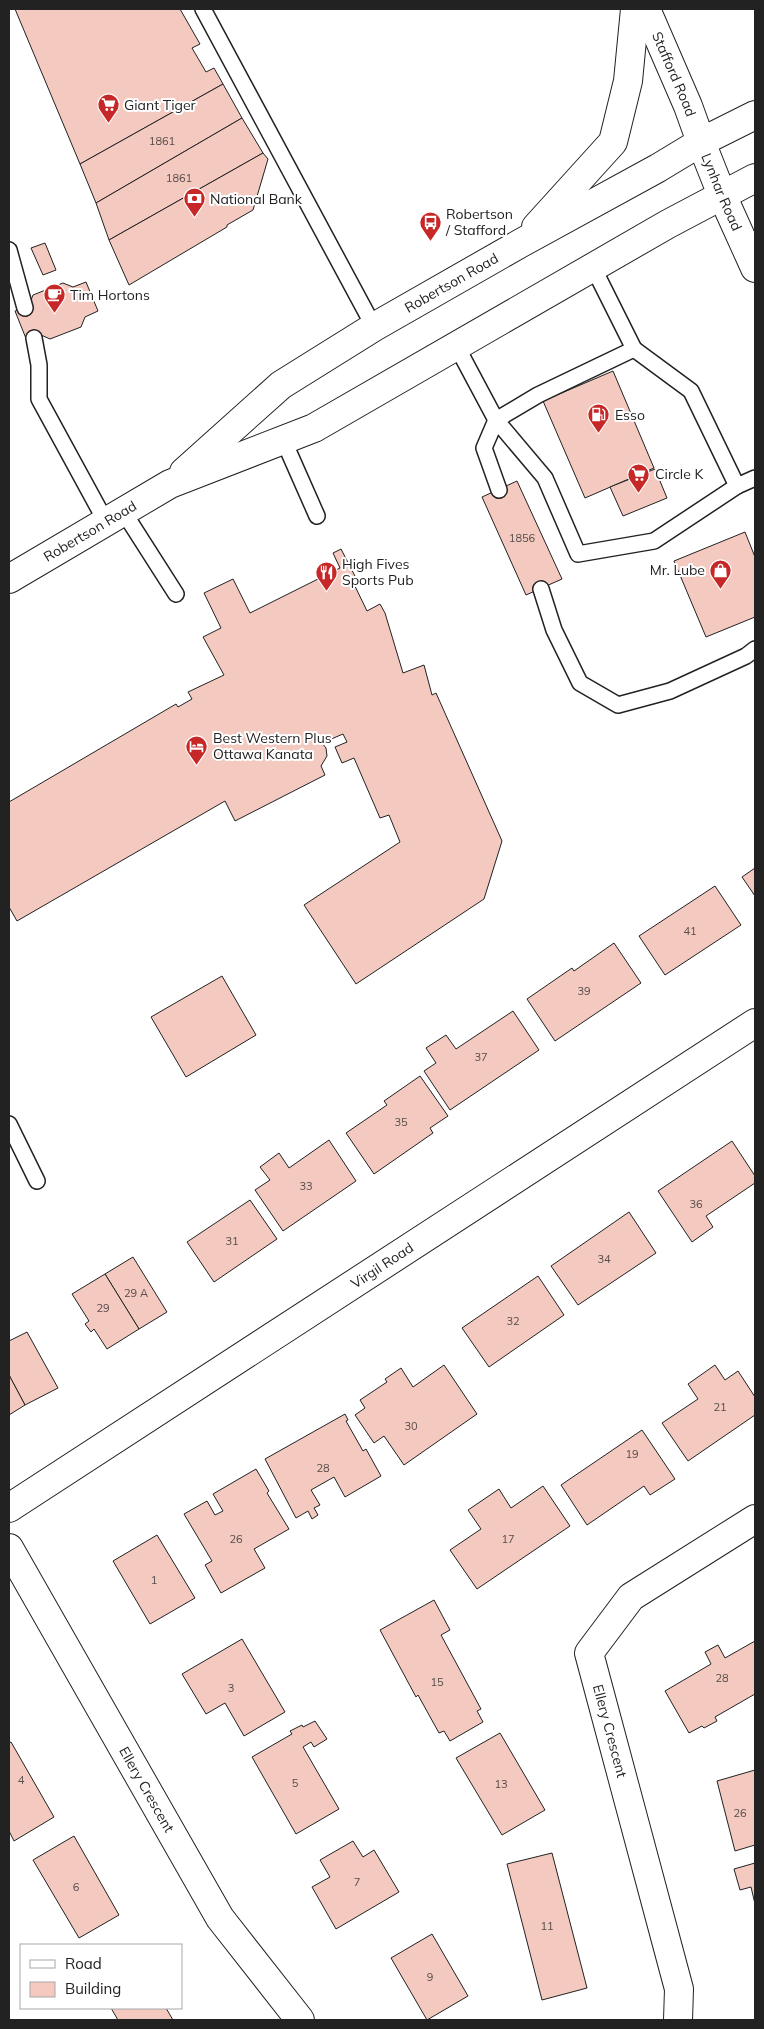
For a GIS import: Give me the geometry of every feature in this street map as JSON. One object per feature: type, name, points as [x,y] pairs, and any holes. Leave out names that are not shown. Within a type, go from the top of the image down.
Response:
[{"type":"street","points":[[521,243],[613,142],[628,80],[635,9]]},
{"type":"street","name":"Stafford Road","points":[[646,9],[688,106],[701,142]]},
{"type":"street","name":"Robertson Road","points":[[170,484],[281,385],[374,327],[521,243],[658,168],[701,142],[755,115]]},
{"type":"street","name":"Lynhar Road","points":[[701,142],[722,195],[755,268]]},
{"type":"street","name":"Robertson Road","points":[[9,578],[170,484],[314,428],[593,267],[755,178]]},
{"type":"street","name":"Virgil Road","points":[[9,1508],[755,1023]]},
{"type":"street","name":"Ellery Crescent","points":[[678,2020],[679,1989],[589,1653],[631,1597],[755,1519]]},
{"type":"street","name":"Ellery Crescent","points":[[9,1548],[220,1918],[300,2020]]},
{"type":"lane","points":[[203,9],[374,327]]},
{"type":"lane","points":[[9,250],[25,308]]},
{"type":"lane","points":[[593,267],[634,349],[691,391],[737,486]]},
{"type":"lane","points":[[34,338],[39,365],[39,399],[115,516],[176,594]]},
{"type":"lane","points":[[456,345],[496,420],[544,478],[578,554],[654,541],[737,486],[755,478]]},
{"type":"lane","points":[[499,490],[484,448],[496,420],[538,395],[634,349]]},
{"type":"lane","points":[[284,439],[317,516]]},
{"type":"lane","points":[[541,589],[554,630],[580,683],[618,706],[670,691],[746,656],[755,649]]},
{"type":"lane","points":[[9,1124],[37,1181]]},
{"type":"building","name":"Giant Tiger","points":[[15,9],[180,9],[200,44],[192,48],[206,72],[214,68],[223,84],[80,164]]},
{"type":"building","points":[[223,84],[242,118],[96,203],[80,164]]},
{"type":"building","points":[[242,118],[263,153],[109,240],[96,203]]},
{"type":"building","name":"National Bank","points":[[263,153],[268,159],[253,210],[129,285],[109,240]]},
{"type":"building","points":[[45,243],[56,270],[43,275],[31,248]]},
{"type":"building","name":"Tim Hortons","points":[[86,282],[98,311],[85,317],[81,327],[50,339],[41,335],[27,341],[15,311],[29,305],[33,295],[63,283],[73,287]]},
{"type":"building","name":"Esso","points":[[613,371],[654,468],[585,498],[543,401]]},
{"type":"building","name":"Circle K","points":[[655,469],[667,498],[623,516],[610,487]]},
{"type":"building","points":[[517,481],[562,579],[526,595],[482,497]]},
{"type":"building","name":"Mr. Lube","points":[[745,532],[755,557],[755,617],[706,637],[674,561]]},
{"type":"building","name":"Best Western Plus Ottawa Kanata","points":[[341,549],[357,580],[353,582],[367,611],[380,604],[385,613],[403,673],[424,665],[432,695],[436,693],[502,841],[484,899],[356,984],[304,905],[400,842],[389,815],[380,818],[354,758],[342,763],[335,747],[347,742],[343,734],[322,743],[326,748],[327,756],[321,766],[325,775],[235,821],[225,801],[17,921],[9,907],[9,802],[176,704],[178,707],[192,699],[188,692],[224,675],[203,637],[221,628],[204,593],[233,579],[250,613],[340,568],[333,553]]},
{"type":"building","points":[[755,868],[755,896],[742,877]]},
{"type":"building","points":[[715,886],[741,925],[665,975],[639,936]]},
{"type":"building","points":[[614,943],[641,983],[555,1041],[527,999],[572,968],[574,971]]},
{"type":"building","points":[[222,976],[256,1035],[186,1077],[151,1017]]},
{"type":"building","points":[[513,1011],[539,1050],[450,1110],[424,1071],[436,1063],[426,1048],[446,1035],[456,1049]]},
{"type":"building","points":[[420,1076],[448,1116],[430,1128],[433,1133],[374,1174],[346,1133],[387,1105],[384,1101]]},
{"type":"building","points":[[329,1140],[356,1181],[283,1231],[255,1190],[270,1180],[260,1167],[279,1153],[289,1168]]},
{"type":"building","points":[[732,1141],[755,1176],[755,1183],[706,1216],[713,1227],[692,1242],[658,1191]]},
{"type":"building","points":[[250,1200],[277,1239],[214,1282],[187,1242]]},
{"type":"building","points":[[629,1212],[656,1253],[578,1305],[551,1266]]},
{"type":"building","points":[[133,1257],[167,1312],[139,1329],[105,1274]]},
{"type":"building","points":[[105,1274],[139,1329],[107,1349],[94,1329],[91,1332],[85,1324],[89,1321],[72,1294]]},
{"type":"building","points":[[538,1276],[564,1315],[489,1367],[462,1328]]},
{"type":"building","points":[[27,1332],[58,1388],[25,1405],[9,1375],[9,1341]]},
{"type":"building","points":[[444,1365],[477,1414],[404,1465],[384,1436],[374,1443],[355,1415],[365,1408],[360,1400],[387,1382],[385,1379],[401,1368],[413,1387]]},
{"type":"building","points":[[715,1365],[725,1380],[738,1371],[755,1397],[755,1415],[688,1461],[662,1423],[698,1399],[688,1384]]},
{"type":"building","points":[[9,1375],[25,1405],[9,1415]]},
{"type":"building","points":[[345,1414],[348,1420],[346,1421],[363,1451],[366,1449],[381,1476],[345,1497],[334,1477],[311,1490],[320,1505],[314,1508],[318,1515],[312,1519],[308,1511],[296,1518],[265,1459]]},
{"type":"building","points":[[642,1430],[675,1479],[650,1495],[644,1486],[587,1525],[561,1485]]},
{"type":"building","points":[[256,1469],[269,1491],[267,1493],[289,1529],[254,1549],[265,1568],[221,1593],[205,1565],[212,1561],[184,1514],[207,1501],[215,1515],[223,1511],[213,1494]]},
{"type":"building","points":[[543,1486],[570,1526],[477,1589],[450,1550],[481,1529],[468,1510],[499,1489],[511,1508]]},
{"type":"building","points":[[157,1535],[195,1598],[150,1624],[113,1561]]},
{"type":"building","points":[[434,1600],[450,1630],[441,1635],[481,1709],[477,1711],[483,1722],[450,1741],[444,1731],[439,1733],[418,1695],[416,1697],[380,1630]]},
{"type":"building","points":[[242,1639],[285,1712],[244,1736],[225,1703],[206,1714],[182,1674]]},
{"type":"building","points":[[755,1641],[755,1694],[715,1717],[717,1721],[689,1733],[665,1691],[711,1664],[705,1652],[718,1645],[725,1658]]},
{"type":"building","points":[[315,1721],[327,1739],[314,1747],[311,1742],[303,1747],[339,1809],[296,1834],[252,1757],[292,1734],[290,1731]]},
{"type":"building","points":[[500,1733],[545,1810],[502,1835],[456,1758]]},
{"type":"building","points":[[11,1742],[54,1817],[14,1841],[9,1831],[9,1743]]},
{"type":"building","points":[[755,1770],[755,1845],[735,1851],[717,1781]]},
{"type":"building","points":[[74,1836],[119,1915],[79,1938],[33,1860]]},
{"type":"building","points":[[353,1841],[363,1857],[374,1850],[399,1892],[336,1929],[312,1887],[330,1877],[320,1860]]},
{"type":"building","points":[[552,1853],[587,1988],[542,2000],[507,1864]]},
{"type":"building","points":[[755,1863],[755,1904],[751,1887],[740,1890],[734,1869]]},
{"type":"building","points":[[432,1934],[468,1996],[427,2020],[391,1958]]},
{"type":"building","points":[[112,2009],[167,2009],[173,2020],[118,2020]]},
{"type":"place","name":"Giant Tiger","points":[[108,124]]},
{"type":"place","name":"National Bank","points":[[194,218]]},
{"type":"place","name":"Robertson / Stafford","points":[[430,241]]},
{"type":"place","name":"Tim Hortons","points":[[54,314]]},
{"type":"place","name":"Esso","points":[[599,434]]},
{"type":"place","name":"Circle K","points":[[639,493]]},
{"type":"place","name":"Mr. Lube","points":[[721,589]]},
{"type":"place","name":"High Fives Sports Pub","points":[[326,591]]},
{"type":"place","name":"Best Western Plus Ottawa Kanata","points":[[197,765]]}]
